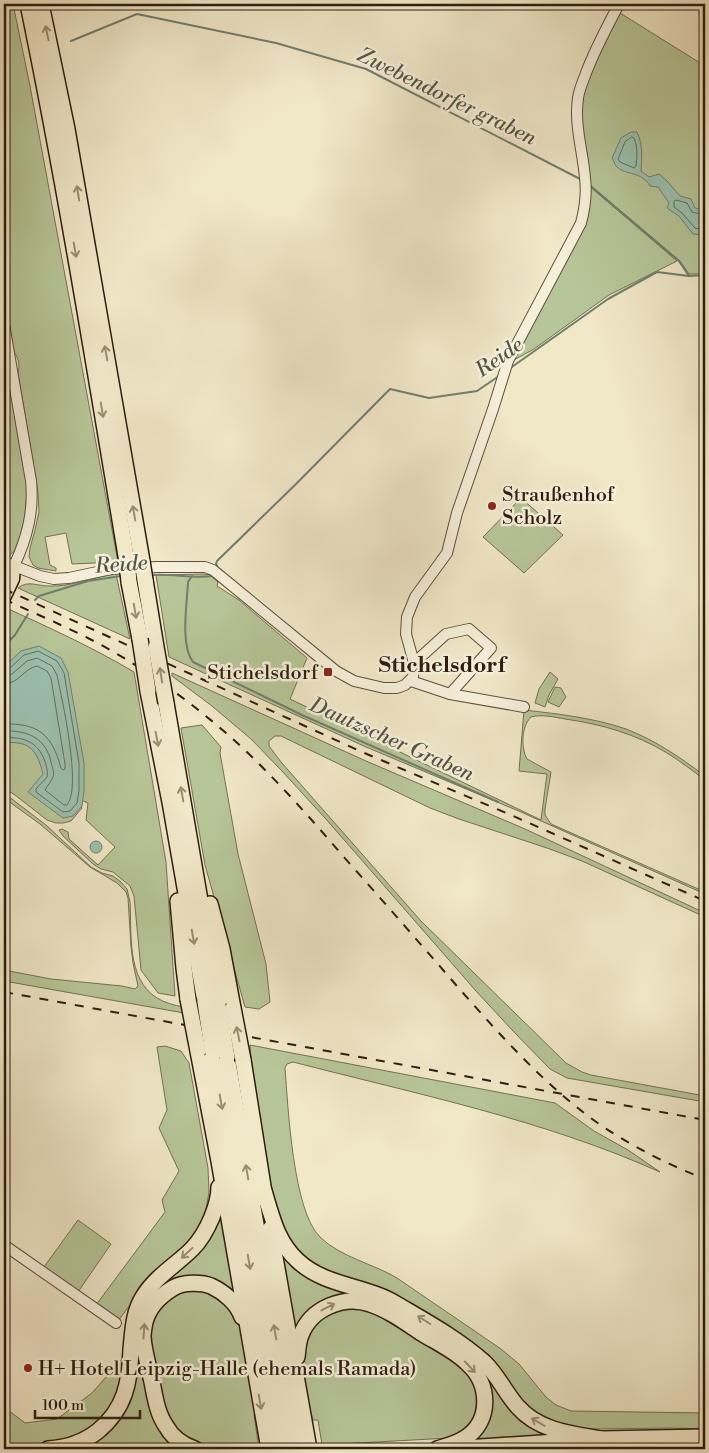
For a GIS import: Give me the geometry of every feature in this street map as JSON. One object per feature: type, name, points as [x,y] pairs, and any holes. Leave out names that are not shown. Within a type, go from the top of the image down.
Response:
[{"type":"highway","points":[[28,4],[70,220],[148,691],[170,802],[218,1005],[243,1060],[296,1379]]},
{"type":"highway","points":[[41,4],[67,129],[218,1005],[212,1054],[219,1161],[218,1202],[204,1234],[192,1249],[157,1279],[139,1305],[133,1323],[129,1379],[118,1408],[111,1418],[93,1434],[70,1446],[48,1449]]},
{"type":"highway","points":[[170,802],[188,999],[212,1054],[286,1432],[309,1449]]},
{"type":"highway","points":[[219,1161],[249,1337]]},
{"type":"highway","points":[[264,1191],[280,1240],[299,1262],[326,1278],[381,1295],[457,1341],[473,1352],[490,1368],[518,1407],[538,1422],[558,1431],[601,1439]]},
{"type":"highway","points":[[195,1449],[181,1442],[164,1424],[146,1357],[143,1335],[146,1320],[153,1304],[162,1295],[177,1286],[187,1284],[208,1285],[223,1293],[240,1311],[286,1432],[296,1449]]},
{"type":"highway","points":[[282,1449],[296,1379],[299,1341],[305,1327],[314,1316],[333,1304],[359,1301],[378,1306],[467,1362],[482,1384],[485,1406],[478,1426],[466,1438],[437,1449]]},
{"type":"highway","points":[[269,1449],[286,1432]]},
{"type":"highway","points":[[446,1449],[601,1439],[705,1437]]},
{"type":"highway","points":[[653,1449],[705,1449]]},
{"type":"main road","points":[[4,581],[9,564]]},
{"type":"main road","points":[[4,598],[13,579],[9,564]]},
{"type":"street","points":[[4,324],[32,492],[28,530],[9,564],[40,576],[54,578],[69,578],[103,570],[205,567],[212,570],[336,671],[354,681],[384,688],[397,688],[405,685],[411,680],[414,672],[414,663],[406,634],[407,617],[415,597],[446,552],[457,513],[507,365],[581,224],[585,209],[586,192],[579,140],[578,97],[591,60],[619,4]]},
{"type":"street","points":[[414,663],[446,634],[469,629],[491,648],[450,694]]},
{"type":"street","points":[[411,680],[450,694],[524,707]]},
{"type":"street","points":[[4,1246],[116,1323]]},
{"type":"shaded area","points":[[4,4],[13,4],[30,86],[118,562],[72,564],[66,533],[45,537],[50,565],[56,568],[56,571],[38,568],[33,565],[29,557],[39,512],[38,492],[18,373],[19,362],[14,352],[4,292]]},
{"type":"shaded area","points":[[620,13],[705,66],[705,274],[689,274],[680,261],[588,183],[581,113],[585,83]]},
{"type":"shaded area","points":[[588,185],[677,261],[609,295],[534,349],[514,360],[520,345],[570,251]]},
{"type":"shaded area","points":[[4,347],[27,485],[25,515],[20,538],[11,555],[4,557]]},
{"type":"shaded area","points":[[521,498],[563,535],[524,573],[483,537]]},
{"type":"shaded area","points":[[116,574],[130,639],[18,588],[25,584],[66,585]]},
{"type":"shaded area","points":[[156,575],[210,575],[218,582],[217,586],[239,600],[307,658],[290,699],[541,820],[547,774],[519,771],[524,710],[576,717],[614,725],[637,733],[667,750],[705,776],[705,780],[677,759],[643,740],[592,724],[535,716],[531,717],[525,726],[523,738],[527,759],[551,772],[545,815],[551,824],[705,892],[705,894],[521,812],[366,747],[169,657]]},
{"type":"shaded area","points":[[4,607],[86,646],[134,672],[166,862],[175,996],[158,993],[141,970],[134,896],[130,886],[113,872],[101,869],[93,864],[59,830],[62,829],[68,832],[69,839],[98,865],[115,847],[86,820],[88,803],[81,800],[4,670]]},
{"type":"shaded area","points":[[550,672],[558,679],[545,707],[535,703],[539,689]]},
{"type":"shaded area","points":[[172,673],[366,761],[525,829],[705,913],[705,917],[582,861],[430,808],[281,736],[275,736],[269,741],[269,746],[281,762],[421,921],[566,1063],[591,1075],[705,1096],[705,1102],[567,1078],[550,1069],[476,991],[281,770],[251,739],[172,676]]},
{"type":"shaded area","points":[[555,687],[561,688],[566,697],[559,707],[548,702]]},
{"type":"shaded area","points":[[202,725],[221,747],[220,753],[238,854],[266,964],[270,1002],[259,1009],[245,1007],[205,865],[181,728]]},
{"type":"shaded area","points":[[4,742],[20,743],[35,749],[82,808],[71,821],[56,823],[47,820],[4,788]]},
{"type":"shaded area","points":[[4,793],[46,825],[91,867],[113,876],[127,889],[130,902],[131,941],[135,967],[140,979],[147,990],[157,998],[166,1003],[183,1007],[184,1013],[4,981],[4,970],[51,979],[135,989],[138,986],[133,963],[126,892],[117,883],[90,867],[40,824],[4,798]]},
{"type":"shaded area","points":[[250,1045],[555,1103],[594,1131],[628,1150],[660,1172],[571,1137],[480,1110],[293,1062],[287,1064],[285,1068],[290,1132],[298,1182],[311,1224],[320,1237],[328,1244],[397,1278],[501,1349],[519,1364],[546,1397],[556,1405],[571,1411],[705,1413],[705,1429],[566,1428],[529,1410],[496,1370],[309,1267],[276,1223],[252,1072]]},
{"type":"shaded area","points":[[165,1046],[181,1051],[189,1063],[208,1168],[209,1192],[201,1223],[193,1236],[142,1289],[118,1321],[96,1305],[165,1212],[162,1200],[179,1171],[159,1128],[167,1110],[157,1047]]},
{"type":"shaded area","points":[[221,1200],[238,1299],[196,1281],[147,1308],[152,1398],[185,1449],[66,1449],[109,1424],[141,1310]]},
{"type":"shaded area","points":[[78,1220],[111,1244],[78,1292],[44,1267]]},
{"type":"shaded area","points":[[279,1254],[304,1274],[365,1294],[457,1347],[561,1436],[460,1445],[488,1403],[449,1348],[343,1298],[297,1341]]},
{"type":"shaded area","points":[[180,1288],[216,1292],[239,1321],[256,1415],[254,1415],[259,1449],[200,1447],[169,1425],[148,1340],[153,1311]]},
{"type":"shaded area","points":[[355,1308],[367,1310],[377,1315],[457,1364],[470,1376],[477,1391],[477,1404],[473,1419],[463,1430],[449,1438],[322,1445],[318,1420],[313,1420],[311,1413],[308,1414],[299,1357],[303,1338],[327,1310]]},
{"type":"shaded area","points":[[128,1352],[126,1378],[102,1421],[70,1441],[48,1444],[4,1444],[4,1407],[25,1423],[57,1419],[92,1393]]},
{"type":"water","points":[[631,132],[637,132],[640,142],[642,156],[641,171],[649,177],[659,174],[680,196],[691,199],[695,208],[705,209],[705,235],[693,234],[679,216],[667,208],[669,203],[658,187],[650,186],[643,178],[616,166],[612,158],[621,138]]},
{"type":"water","points":[[39,646],[61,658],[68,672],[84,763],[82,806],[73,816],[63,818],[28,792],[43,774],[39,760],[34,752],[21,743],[6,742],[4,744],[4,667],[21,651]]},
{"type":"water","points":[[94,841],[98,841],[102,847],[98,853],[94,853],[90,849],[90,845]]},
{"type":"waterway","name":"Zwebendorfer graben","points":[[71,41],[137,14],[276,43],[366,69],[582,180]]},
{"type":"waterway","points":[[4,52],[9,52]]},
{"type":"waterway","name":"Zwebendorfer graben","points":[[590,186],[679,261],[689,276]]},
{"type":"waterway","name":"Reide","points":[[509,369],[608,299],[657,272],[689,276],[705,275]]},
{"type":"waterway","name":"Reide","points":[[218,568],[217,561],[390,389],[429,398],[477,391],[499,376]]},
{"type":"waterway","name":"Reide","points":[[151,575],[212,576]]},
{"type":"waterway","name":"Reide","points":[[35,600],[39,596],[88,581],[121,576]]},
{"type":"waterway","name":"Dautzscher Graben","points":[[192,576],[188,582],[185,635],[189,655],[193,662],[302,715],[498,802]]},
{"type":"waterway","name":"Reide","points":[[4,646],[15,635],[28,614]]},
{"type":"railway","points":[[4,589],[362,752],[511,815],[705,901]]},
{"type":"railway","points":[[4,599],[72,630],[131,662],[167,686],[217,726],[249,754],[285,791],[490,1023],[543,1078],[582,1111],[614,1134],[652,1156],[705,1179]]},
{"type":"railway","points":[[4,992],[705,1120]]},
{"type":"place","name":"Straußenhof Scholz","points":[[492,506]]},
{"type":"place","name":"Stichelsdorf","points":[[328,672]]},
{"type":"place","name":"H+ Hotel Leipzig-Halle (ehemals Ramada)","points":[[28,1368]]},
{"type":"district","name":"Stichelsdorf","points":[[442,664]]}]
